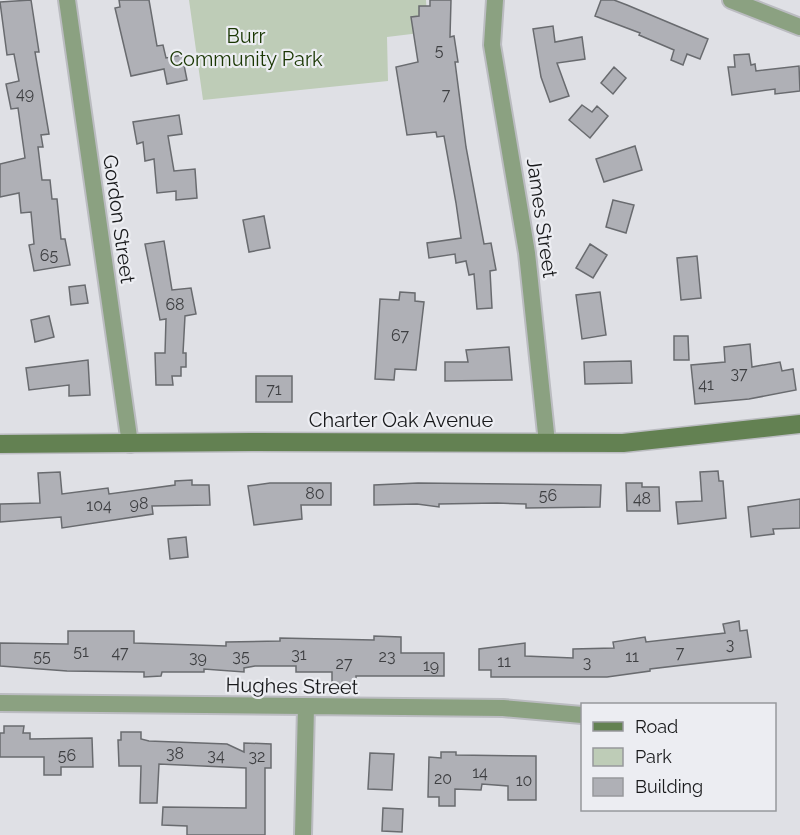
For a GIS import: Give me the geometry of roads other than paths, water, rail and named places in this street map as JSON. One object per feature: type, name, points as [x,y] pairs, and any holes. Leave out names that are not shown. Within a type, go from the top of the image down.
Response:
[{"type":"street","name":"Gordon Street","points":[[67,0],[130,444]]},
{"type":"street","name":"James Street","points":[[495,0],[492,45],[528,254],[547,443]]},
{"type":"street","points":[[731,0],[800,27]]},
{"type":"street","name":"Charter Oak Avenue","points":[[0,444],[623,443],[800,424]]},
{"type":"street","name":"Hughes Street","points":[[0,703],[503,708],[581,715]]},
{"type":"street","points":[[303,835],[306,707]]},
{"type":"park label","name":"Burr Community Park","points":[[246,48]]}]
